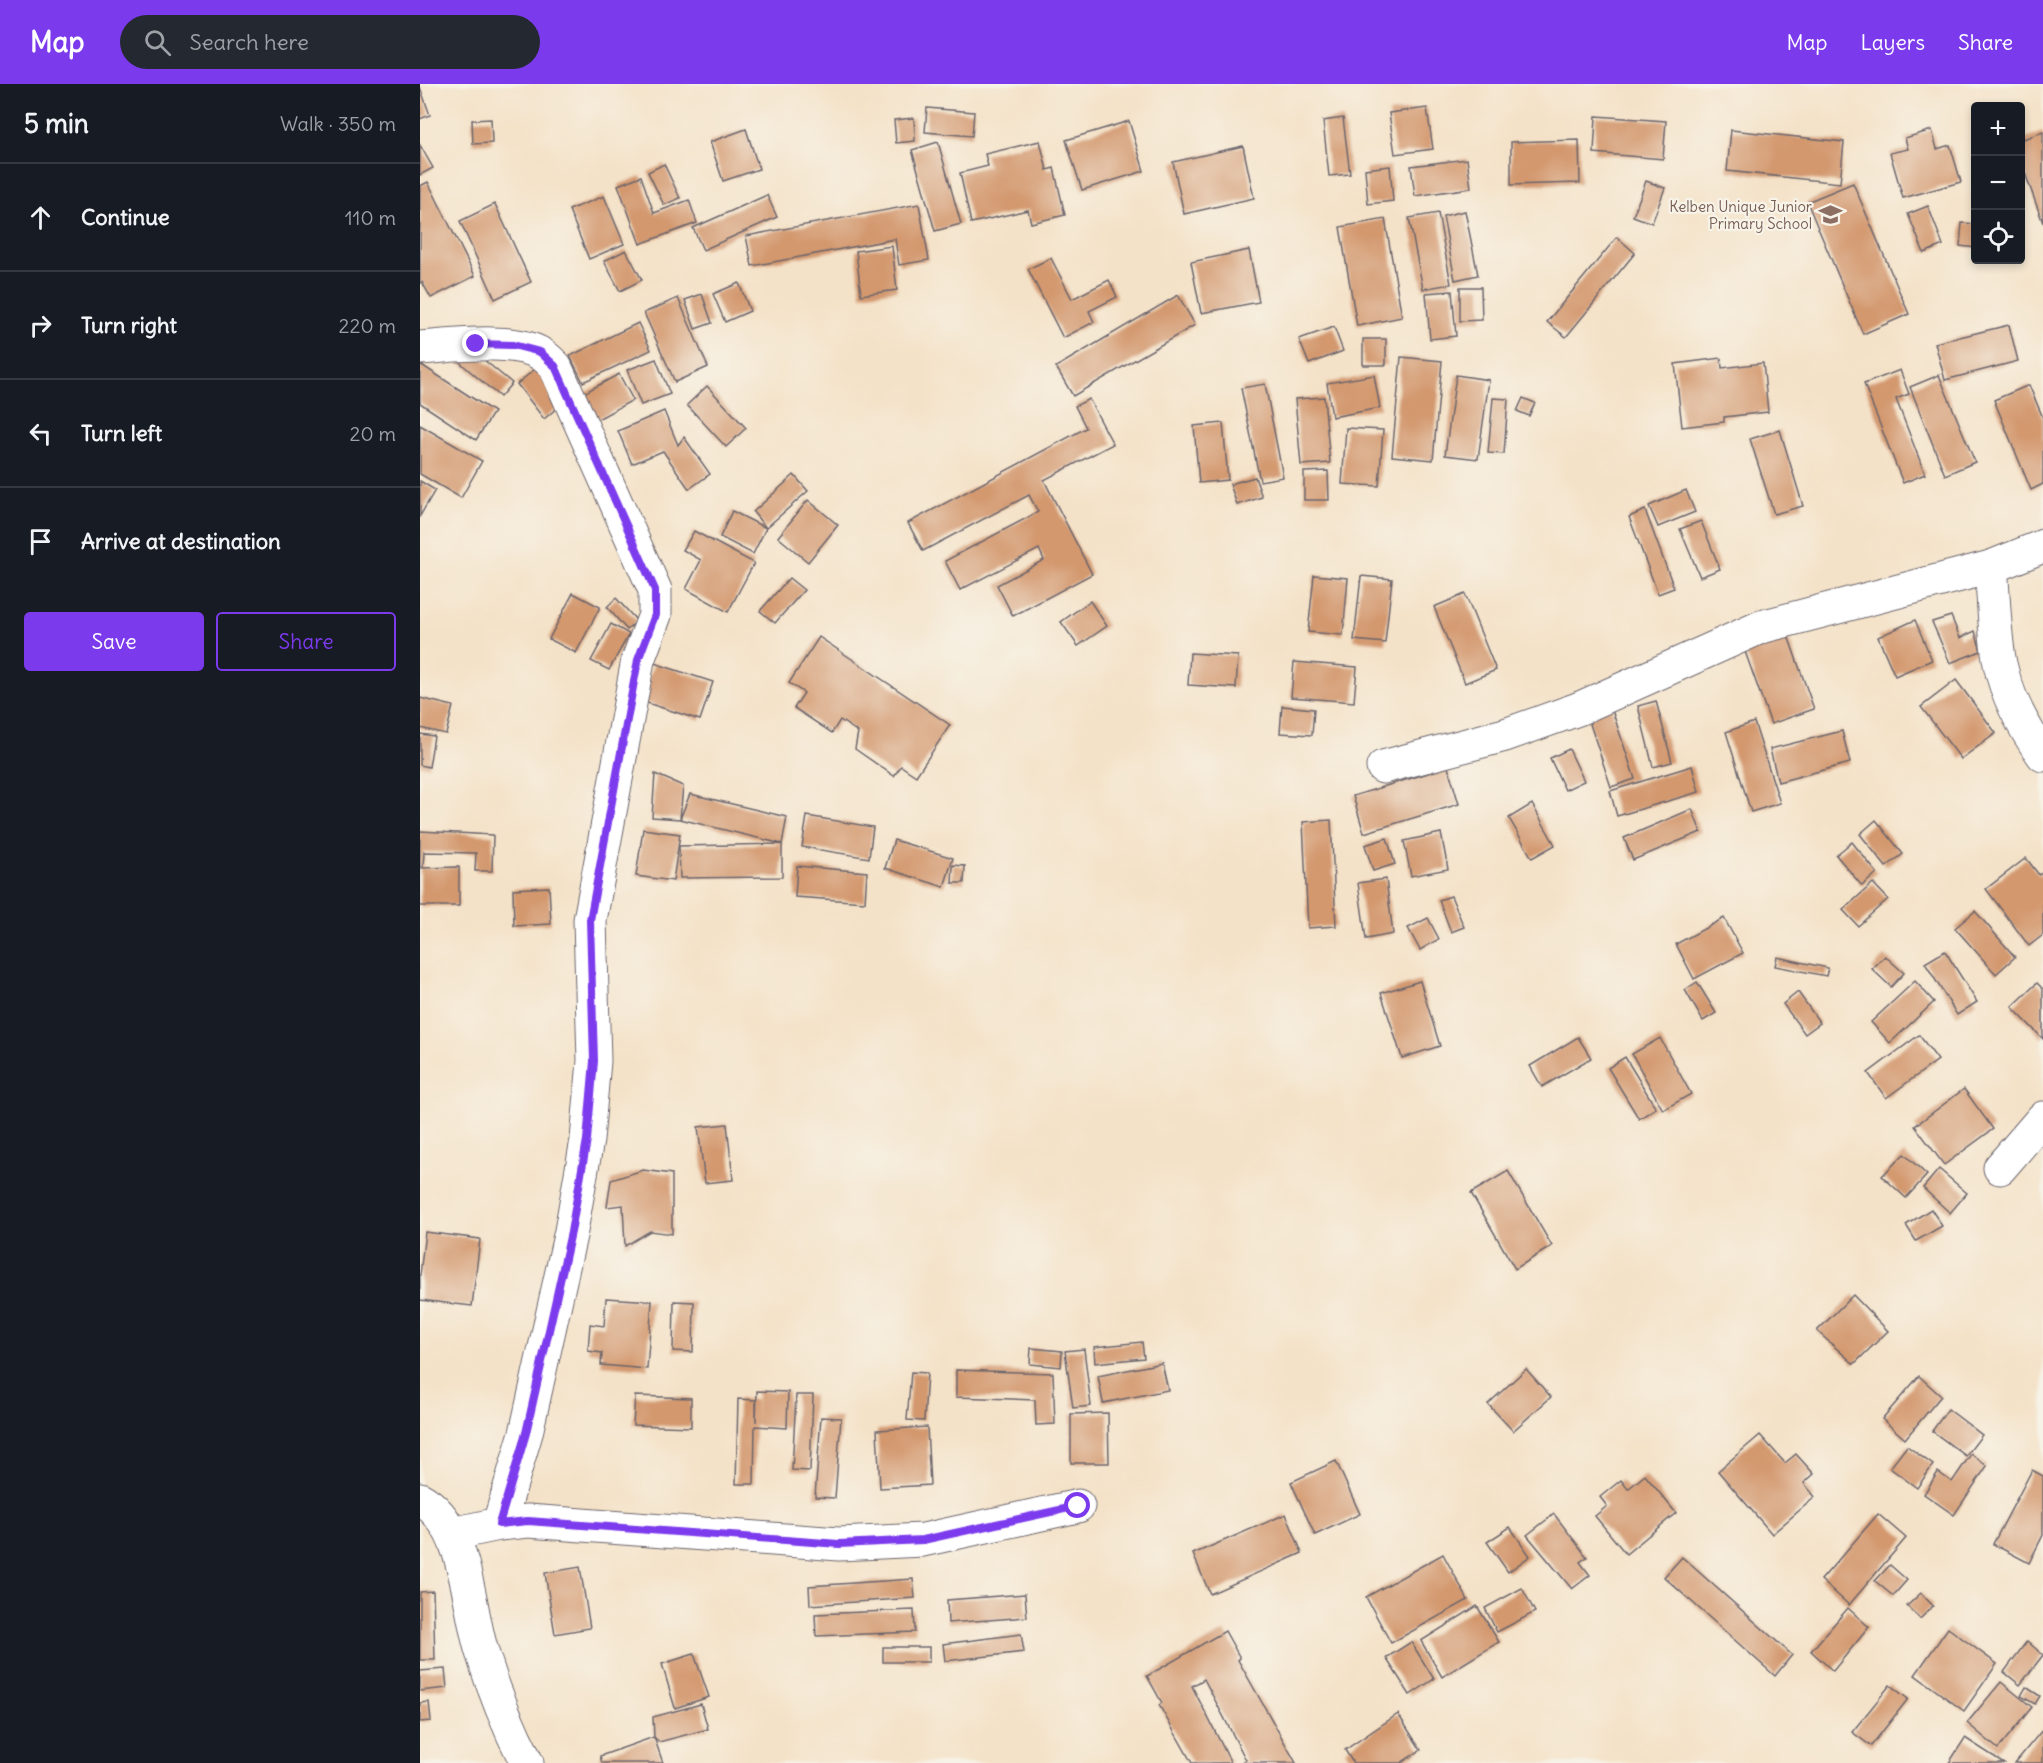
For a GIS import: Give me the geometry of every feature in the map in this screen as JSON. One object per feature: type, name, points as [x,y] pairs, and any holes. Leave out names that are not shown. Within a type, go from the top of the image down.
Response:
[{"type":"street","points":[[420,348],[476,344],[513,345],[540,352],[555,366],[655,590],[655,615],[638,660],[590,920],[594,1061],[587,1140],[571,1232],[526,1433],[499,1524]]},
{"type":"street","points":[[1383,767],[1504,735],[1578,709],[1761,627],[1991,567],[2043,546]]},
{"type":"street","points":[[1991,567],[2000,664],[2010,695],[2028,734],[2043,755]]},
{"type":"street","points":[[2000,1168],[2043,1118]]},
{"type":"street","points":[[420,1498],[431,1505],[452,1534],[464,1573],[481,1650],[504,1718],[526,1763]]},
{"type":"street","points":[[452,1534],[499,1524],[528,1521],[839,1544],[923,1540],[1078,1506]]},
{"type":"building","points":[[420,87],[430,115],[420,119]]},
{"type":"building","points":[[927,108],[974,112],[972,136],[925,132]]},
{"type":"building","points":[[1427,108],[1433,149],[1395,154],[1389,113]]},
{"type":"building","points":[[1596,116],[1666,121],[1663,159],[1594,153]]},
{"type":"building","points":[[914,118],[915,141],[896,143],[894,120]]},
{"type":"building","points":[[1343,118],[1350,174],[1329,176],[1323,121]]},
{"type":"building","points":[[491,119],[492,143],[473,144],[472,120]]},
{"type":"building","points":[[1129,121],[1144,171],[1082,190],[1066,140]]},
{"type":"building","points":[[746,129],[759,169],[723,181],[710,142]]},
{"type":"building","points":[[1731,130],[1844,142],[1840,183],[1727,171]]},
{"type":"building","points":[[1932,130],[1937,149],[1950,145],[1961,182],[1903,198],[1890,153],[1908,149],[1905,138]]},
{"type":"building","points":[[2043,132],[2043,223],[2025,173],[2025,138]]},
{"type":"building","points":[[1579,140],[1580,183],[1511,185],[1511,142]]},
{"type":"building","points":[[1040,141],[1047,170],[1054,168],[1065,215],[1031,223],[1028,210],[971,223],[960,173],[988,166],[985,154]]},
{"type":"building","points":[[938,142],[961,224],[935,231],[912,150]]},
{"type":"building","points":[[420,145],[433,168],[420,175]]},
{"type":"building","points":[[1243,146],[1254,198],[1184,214],[1173,162]]},
{"type":"building","points":[[1467,159],[1471,188],[1415,196],[1411,166]]},
{"type":"building","points":[[664,164],[680,198],[664,205],[648,172]]},
{"type":"building","points":[[1390,166],[1393,201],[1368,204],[1365,169]]},
{"type":"building","points":[[641,176],[654,213],[689,200],[697,223],[640,244],[618,185]]},
{"type":"building","points":[[1646,181],[1665,188],[1652,223],[1633,216]]},
{"type":"building","points":[[428,182],[475,276],[431,298],[422,282],[420,283],[420,186]]},
{"type":"building","points":[[1853,183],[1909,314],[1863,334],[1807,202]]},
{"type":"building","points":[[767,195],[777,217],[703,250],[693,228]]},
{"type":"building","points":[[604,196],[624,244],[589,259],[569,210]]},
{"type":"building","points":[[495,204],[531,282],[495,299],[460,221]]},
{"type":"building","points":[[919,204],[929,260],[899,265],[895,239],[752,266],[746,236]]},
{"type":"building","points":[[1928,206],[1943,245],[1924,253],[1908,214]]},
{"type":"building","points":[[1465,211],[1478,275],[1455,280],[1443,216]]},
{"type":"building","points":[[1438,213],[1451,284],[1423,289],[1409,218]]},
{"type":"building","points":[[1385,219],[1402,317],[1357,326],[1340,227]]},
{"type":"building","points":[[1962,223],[1971,224],[1971,247],[1960,246]]},
{"type":"building","points":[[1617,237],[1635,253],[1566,337],[1547,322]]},
{"type":"building","points":[[892,246],[897,290],[861,295],[856,251]]},
{"type":"building","points":[[626,250],[642,280],[620,291],[604,261]]},
{"type":"building","points":[[1249,250],[1259,302],[1201,313],[1191,262]]},
{"type":"building","points":[[1051,258],[1072,299],[1109,280],[1117,297],[1089,311],[1094,322],[1063,338],[1028,269]]},
{"type":"building","points":[[739,283],[750,311],[725,322],[713,294]]},
{"type":"building","points":[[1460,287],[1481,287],[1482,320],[1460,321]]},
{"type":"building","points":[[1452,291],[1456,336],[1430,339],[1426,293]]},
{"type":"building","points":[[702,294],[712,323],[695,329],[685,300]]},
{"type":"building","points":[[1178,295],[1195,325],[1073,396],[1056,367]]},
{"type":"building","points":[[678,298],[708,367],[675,382],[644,313]]},
{"type":"building","points":[[638,323],[651,350],[583,382],[570,356]]},
{"type":"building","points":[[2009,325],[2018,361],[1945,380],[1935,343]]},
{"type":"building","points":[[1334,327],[1343,351],[1309,364],[1299,339]]},
{"type":"building","points":[[1363,339],[1386,339],[1386,365],[1363,365]]},
{"type":"building","points":[[467,346],[512,383],[500,397],[456,359]]},
{"type":"building","points":[[1401,357],[1442,361],[1433,460],[1392,456]]},
{"type":"building","points":[[1721,358],[1722,368],[1763,363],[1768,412],[1724,417],[1724,422],[1682,427],[1675,364]]},
{"type":"building","points":[[656,359],[670,394],[641,405],[627,370]]},
{"type":"building","points":[[420,364],[494,412],[476,440],[420,403]]},
{"type":"building","points":[[536,368],[563,403],[544,419],[517,384]]},
{"type":"building","points":[[1900,370],[1909,394],[1896,399],[1925,474],[1903,483],[1864,384]]},
{"type":"building","points":[[619,374],[633,400],[596,420],[582,394]]},
{"type":"building","points":[[1374,375],[1380,408],[1332,417],[1327,383]]},
{"type":"building","points":[[1456,375],[1489,380],[1478,459],[1445,455]]},
{"type":"building","points":[[1939,375],[1975,462],[1945,475],[1910,387]]},
{"type":"building","points":[[1265,384],[1283,477],[1260,481],[1241,388]]},
{"type":"building","points":[[2029,385],[2043,418],[2043,484],[2031,490],[1994,400]]},
{"type":"building","points":[[707,386],[746,428],[726,447],[687,405]]},
{"type":"building","points":[[1324,397],[1330,463],[1301,465],[1295,399]]},
{"type":"building","points":[[1493,398],[1508,399],[1504,454],[1488,453]]},
{"type":"building","points":[[1523,398],[1535,403],[1529,416],[1517,411]]},
{"type":"building","points":[[1089,399],[1113,444],[1044,480],[1092,574],[1013,616],[997,585],[1044,560],[1039,549],[960,590],[945,561],[1038,512],[1029,495],[923,551],[908,523],[1086,428],[1075,406]]},
{"type":"building","points":[[664,411],[678,445],[684,437],[710,474],[689,489],[663,451],[632,464],[618,431]]},
{"type":"building","points":[[1223,423],[1228,480],[1199,483],[1194,426]]},
{"type":"building","points":[[420,425],[482,461],[461,498],[420,474]]},
{"type":"building","points":[[1346,428],[1383,430],[1379,486],[1342,484]]},
{"type":"building","points":[[1780,430],[1803,506],[1774,514],[1750,439]]},
{"type":"building","points":[[1328,471],[1329,500],[1304,500],[1304,472]]},
{"type":"building","points":[[794,475],[808,491],[766,528],[753,512]]},
{"type":"building","points":[[1255,477],[1262,497],[1237,505],[1230,484]]},
{"type":"building","points":[[420,481],[435,490],[420,516]]},
{"type":"building","points":[[1686,490],[1695,512],[1658,527],[1649,506]]},
{"type":"building","points":[[808,500],[838,525],[808,562],[778,537]]},
{"type":"building","points":[[1645,510],[1674,588],[1658,594],[1629,517]]},
{"type":"building","points":[[732,511],[766,528],[753,554],[720,537]]},
{"type":"building","points":[[1701,521],[1720,569],[1700,577],[1680,529]]},
{"type":"building","points":[[694,531],[754,563],[728,612],[686,589],[701,560],[683,550]]},
{"type":"building","points":[[1314,575],[1348,578],[1343,635],[1308,632]]},
{"type":"building","points":[[1361,576],[1392,579],[1385,643],[1354,640]]},
{"type":"building","points":[[789,578],[804,590],[775,623],[760,611]]},
{"type":"building","points":[[573,593],[600,607],[576,653],[549,639]]},
{"type":"building","points":[[1465,594],[1496,670],[1465,683],[1434,607]]},
{"type":"building","points":[[616,598],[637,621],[627,630],[607,607]]},
{"type":"building","points":[[1090,601],[1107,626],[1078,646],[1061,622]]},
{"type":"building","points":[[1951,616],[1960,638],[1975,631],[1981,651],[1950,663],[1932,622]]},
{"type":"building","points":[[1915,620],[1932,660],[1895,676],[1878,637]]},
{"type":"building","points":[[611,624],[629,634],[609,670],[591,661]]},
{"type":"building","points":[[1786,630],[1814,709],[1771,724],[1743,646]]},
{"type":"building","points":[[819,637],[950,725],[916,776],[901,766],[894,776],[855,749],[858,732],[840,720],[832,733],[794,708],[804,693],[789,683]]},
{"type":"building","points":[[1190,653],[1238,656],[1236,688],[1188,685]]},
{"type":"building","points":[[1294,662],[1357,667],[1354,702],[1291,697]]},
{"type":"building","points":[[654,663],[713,682],[700,720],[641,701]]},
{"type":"building","points":[[1956,680],[1996,733],[1961,759],[1921,707]]},
{"type":"building","points":[[420,698],[453,706],[446,734],[420,728]]},
{"type":"building","points":[[1656,701],[1672,762],[1653,767],[1638,706]]},
{"type":"building","points":[[1282,706],[1314,709],[1312,735],[1280,733]]},
{"type":"building","points":[[1611,707],[1635,779],[1611,787],[1587,715]]},
{"type":"building","points":[[1754,722],[1780,803],[1751,812],[1726,732]]},
{"type":"building","points":[[1842,731],[1850,763],[1778,782],[1770,749]]},
{"type":"building","points":[[420,734],[434,736],[429,767],[420,765]]},
{"type":"building","points":[[1569,749],[1584,781],[1565,790],[1550,758]]},
{"type":"building","points":[[1692,766],[1699,792],[1617,816],[1610,791]]},
{"type":"building","points":[[1448,767],[1459,804],[1364,833],[1353,796]]},
{"type":"building","points":[[655,774],[683,786],[680,819],[652,817]]},
{"type":"building","points":[[690,794],[787,817],[782,844],[680,819]]},
{"type":"building","points":[[1532,804],[1555,845],[1532,858],[1509,818]]},
{"type":"building","points":[[1692,809],[1701,832],[1633,860],[1624,838]]},
{"type":"building","points":[[807,816],[873,827],[869,858],[802,847]]},
{"type":"building","points":[[1331,820],[1336,926],[1308,928],[1303,822]]},
{"type":"building","points":[[1876,820],[1903,854],[1886,867],[1860,834]]},
{"type":"building","points":[[643,829],[680,834],[673,881],[636,876]]},
{"type":"building","points":[[420,831],[493,835],[492,871],[475,871],[476,853],[424,852],[423,868],[459,867],[459,906],[420,906]]},
{"type":"building","points":[[1441,833],[1448,869],[1411,876],[1404,841]]},
{"type":"building","points":[[1387,838],[1395,864],[1373,871],[1365,845]]},
{"type":"building","points":[[894,840],[953,858],[944,887],[885,868]]},
{"type":"building","points":[[1852,842],[1877,873],[1862,886],[1836,855]]},
{"type":"building","points":[[782,844],[782,877],[680,878],[679,846]]},
{"type":"building","points":[[2026,858],[2039,875],[2043,872],[2043,935],[2029,946],[1986,889]]},
{"type":"building","points":[[953,865],[965,866],[964,883],[952,883]]},
{"type":"building","points":[[797,866],[867,872],[865,902],[795,897]]},
{"type":"building","points":[[1386,879],[1393,934],[1366,939],[1358,883]]},
{"type":"building","points":[[1873,883],[1888,899],[1858,926],[1843,910]]},
{"type":"building","points":[[549,887],[551,924],[514,926],[513,889]]},
{"type":"building","points":[[1451,896],[1464,927],[1451,932],[1439,900]]},
{"type":"building","points":[[1975,911],[2015,957],[1996,974],[1955,928]]},
{"type":"building","points":[[1428,918],[1439,939],[1420,950],[1408,928]]},
{"type":"building","points":[[1724,918],[1743,953],[1694,979],[1676,944]]},
{"type":"building","points":[[1945,951],[1977,1002],[1957,1015],[1925,963]]},
{"type":"building","points":[[1885,956],[1904,973],[1891,987],[1872,969]]},
{"type":"building","points":[[1777,957],[1828,968],[1826,976],[1775,966]]},
{"type":"building","points":[[1420,981],[1440,1046],[1402,1058],[1381,993]]},
{"type":"building","points":[[1915,981],[1934,1002],[1890,1043],[1871,1022]]},
{"type":"building","points":[[1697,982],[1716,1013],[1703,1021],[1685,990]]},
{"type":"building","points":[[2037,983],[2043,989],[2043,1039],[2012,1007]]},
{"type":"building","points":[[1798,992],[1820,1023],[1805,1034],[1783,1004]]},
{"type":"building","points":[[1919,1035],[1938,1060],[1886,1098],[1868,1073]]},
{"type":"building","points":[[1578,1037],[1591,1058],[1542,1087],[1530,1066]]},
{"type":"building","points":[[1660,1038],[1691,1094],[1663,1110],[1632,1054]]},
{"type":"building","points":[[1625,1057],[1656,1108],[1639,1119],[1608,1068]]},
{"type":"building","points":[[1964,1089],[1993,1129],[1944,1165],[1915,1126]]},
{"type":"building","points":[[727,1124],[733,1180],[705,1183],[698,1127]]},
{"type":"building","points":[[1904,1154],[1927,1175],[1906,1198],[1882,1176]]},
{"type":"building","points":[[1939,1169],[1967,1193],[1950,1213],[1923,1188]]},
{"type":"building","points":[[643,1170],[672,1174],[672,1234],[650,1231],[625,1246],[623,1205],[607,1207],[611,1180]]},
{"type":"building","points":[[1508,1171],[1552,1246],[1515,1269],[1471,1193]]},
{"type":"building","points":[[1931,1209],[1942,1226],[1916,1241],[1906,1225]]},
{"type":"building","points":[[425,1232],[480,1239],[472,1306],[420,1300],[420,1275]]},
{"type":"building","points":[[1853,1295],[1888,1331],[1854,1364],[1817,1331]]},
{"type":"building","points":[[606,1298],[652,1301],[647,1369],[601,1365],[602,1353],[588,1351],[590,1324],[604,1326]]},
{"type":"building","points":[[674,1301],[694,1302],[693,1352],[673,1351]]},
{"type":"building","points":[[1142,1342],[1144,1358],[1095,1363],[1094,1347]]},
{"type":"building","points":[[1031,1348],[1062,1351],[1061,1367],[1030,1364]]},
{"type":"building","points":[[1084,1349],[1091,1406],[1073,1408],[1065,1351]]},
{"type":"building","points":[[1162,1363],[1168,1390],[1103,1403],[1098,1376]]},
{"type":"building","points":[[1526,1369],[1551,1397],[1513,1431],[1488,1404]]},
{"type":"building","points":[[956,1370],[1053,1373],[1055,1424],[1036,1425],[1035,1400],[956,1397]]},
{"type":"building","points":[[911,1372],[927,1373],[924,1421],[907,1420]]},
{"type":"building","points":[[1919,1376],[1941,1396],[1905,1439],[1882,1419]]},
{"type":"building","points":[[757,1391],[788,1392],[787,1428],[755,1426],[754,1484],[736,1484],[738,1399],[756,1400],[756,1422]]},
{"type":"building","points":[[796,1395],[813,1395],[810,1471],[792,1470]]},
{"type":"building","points":[[635,1396],[691,1398],[691,1427],[633,1425]]},
{"type":"building","points":[[1948,1409],[1982,1435],[1966,1456],[1932,1431]]},
{"type":"building","points":[[1108,1413],[1109,1463],[1071,1463],[1071,1414]]},
{"type":"building","points":[[821,1417],[841,1418],[835,1498],[815,1497]]},
{"type":"building","points":[[927,1427],[930,1485],[880,1488],[877,1430]]},
{"type":"building","points":[[1760,1435],[1785,1463],[1796,1454],[1814,1474],[1804,1483],[1815,1497],[1772,1534],[1718,1471]]},
{"type":"building","points":[[1907,1446],[1933,1465],[1917,1488],[1890,1468]]},
{"type":"building","points":[[1971,1454],[1987,1466],[1954,1515],[1924,1494],[1938,1472],[1952,1482]]},
{"type":"building","points":[[1336,1461],[1360,1514],[1315,1535],[1291,1482]]},
{"type":"building","points":[[2032,1470],[2043,1476],[2043,1535],[2029,1563],[1993,1544]]},
{"type":"building","points":[[1645,1475],[1676,1513],[1626,1554],[1595,1516],[1607,1506],[1600,1497],[1621,1480],[1628,1489]]},
{"type":"building","points":[[1286,1514],[1302,1553],[1210,1594],[1193,1554]]},
{"type":"building","points":[[1554,1514],[1587,1557],[1580,1562],[1590,1575],[1572,1589],[1527,1535]]},
{"type":"building","points":[[1878,1514],[1906,1538],[1849,1605],[1821,1580]]},
{"type":"building","points":[[1510,1527],[1530,1556],[1508,1572],[1487,1542]]},
{"type":"building","points":[[1443,1554],[1468,1600],[1391,1643],[1366,1597]]},
{"type":"building","points":[[1682,1557],[1792,1655],[1775,1676],[1664,1577]]},
{"type":"building","points":[[1890,1565],[1907,1580],[1893,1596],[1875,1581]]},
{"type":"building","points":[[580,1567],[590,1628],[555,1634],[545,1573]]},
{"type":"building","points":[[913,1579],[915,1598],[810,1605],[809,1586]]},
{"type":"building","points":[[1522,1588],[1535,1612],[1497,1632],[1485,1608]]},
{"type":"building","points":[[433,1591],[435,1660],[420,1660],[420,1592]]},
{"type":"building","points":[[1921,1593],[1933,1606],[1920,1619],[1907,1606]]},
{"type":"building","points":[[1025,1594],[1027,1617],[948,1623],[947,1600]]},
{"type":"building","points":[[1477,1606],[1499,1642],[1442,1677],[1421,1641]]},
{"type":"building","points":[[1848,1608],[1869,1627],[1833,1671],[1811,1651]]},
{"type":"building","points":[[914,1610],[915,1632],[816,1636],[815,1614]]},
{"type":"building","points":[[1948,1628],[1997,1664],[1964,1711],[1915,1675]]},
{"type":"building","points":[[1225,1631],[1240,1658],[1238,1660],[1296,1763],[1241,1763],[1246,1760],[1204,1679],[1192,1686],[1231,1763],[1192,1763],[1159,1705],[1162,1703],[1147,1676]]},
{"type":"building","points":[[1021,1634],[1024,1652],[945,1661],[943,1644]]},
{"type":"building","points":[[2027,1641],[2043,1655],[2020,1685],[2004,1672]]},
{"type":"building","points":[[1411,1642],[1434,1679],[1410,1695],[1386,1658]]},
{"type":"building","points":[[883,1647],[929,1647],[929,1662],[883,1662]]},
{"type":"building","points":[[694,1654],[709,1697],[675,1708],[662,1664]]},
{"type":"building","points":[[445,1669],[447,1688],[420,1691],[420,1671]]},
{"type":"building","points":[[2001,1682],[2032,1707],[1998,1749],[1967,1723]]},
{"type":"building","points":[[1890,1685],[1908,1699],[1871,1746],[1852,1732]]},
{"type":"building","points":[[2026,1687],[2040,1696],[2035,1704],[2021,1696]]},
{"type":"building","points":[[429,1702],[431,1721],[420,1722],[420,1703]]},
{"type":"building","points":[[701,1704],[708,1729],[659,1742],[654,1737],[653,1717]]},
{"type":"building","points":[[1398,1714],[1421,1750],[1401,1763],[1353,1763],[1345,1750]]},
{"type":"building","points":[[2043,1729],[2043,1763],[2015,1763]]},
{"type":"building","points":[[654,1737],[663,1763],[602,1763],[600,1756]]},
{"type":"building","points":[[1965,1738],[2004,1763],[1949,1763]]},
{"type":"place","name":"Kelben Unique Junior Primary School","points":[[1830,215]]},
{"type":"route","points":[[476,344],[513,345],[540,352],[555,366],[655,590],[655,615],[638,660],[590,920],[594,1061],[587,1140],[571,1232],[526,1433],[499,1524],[528,1521],[839,1544],[923,1540],[1078,1506]]}]
